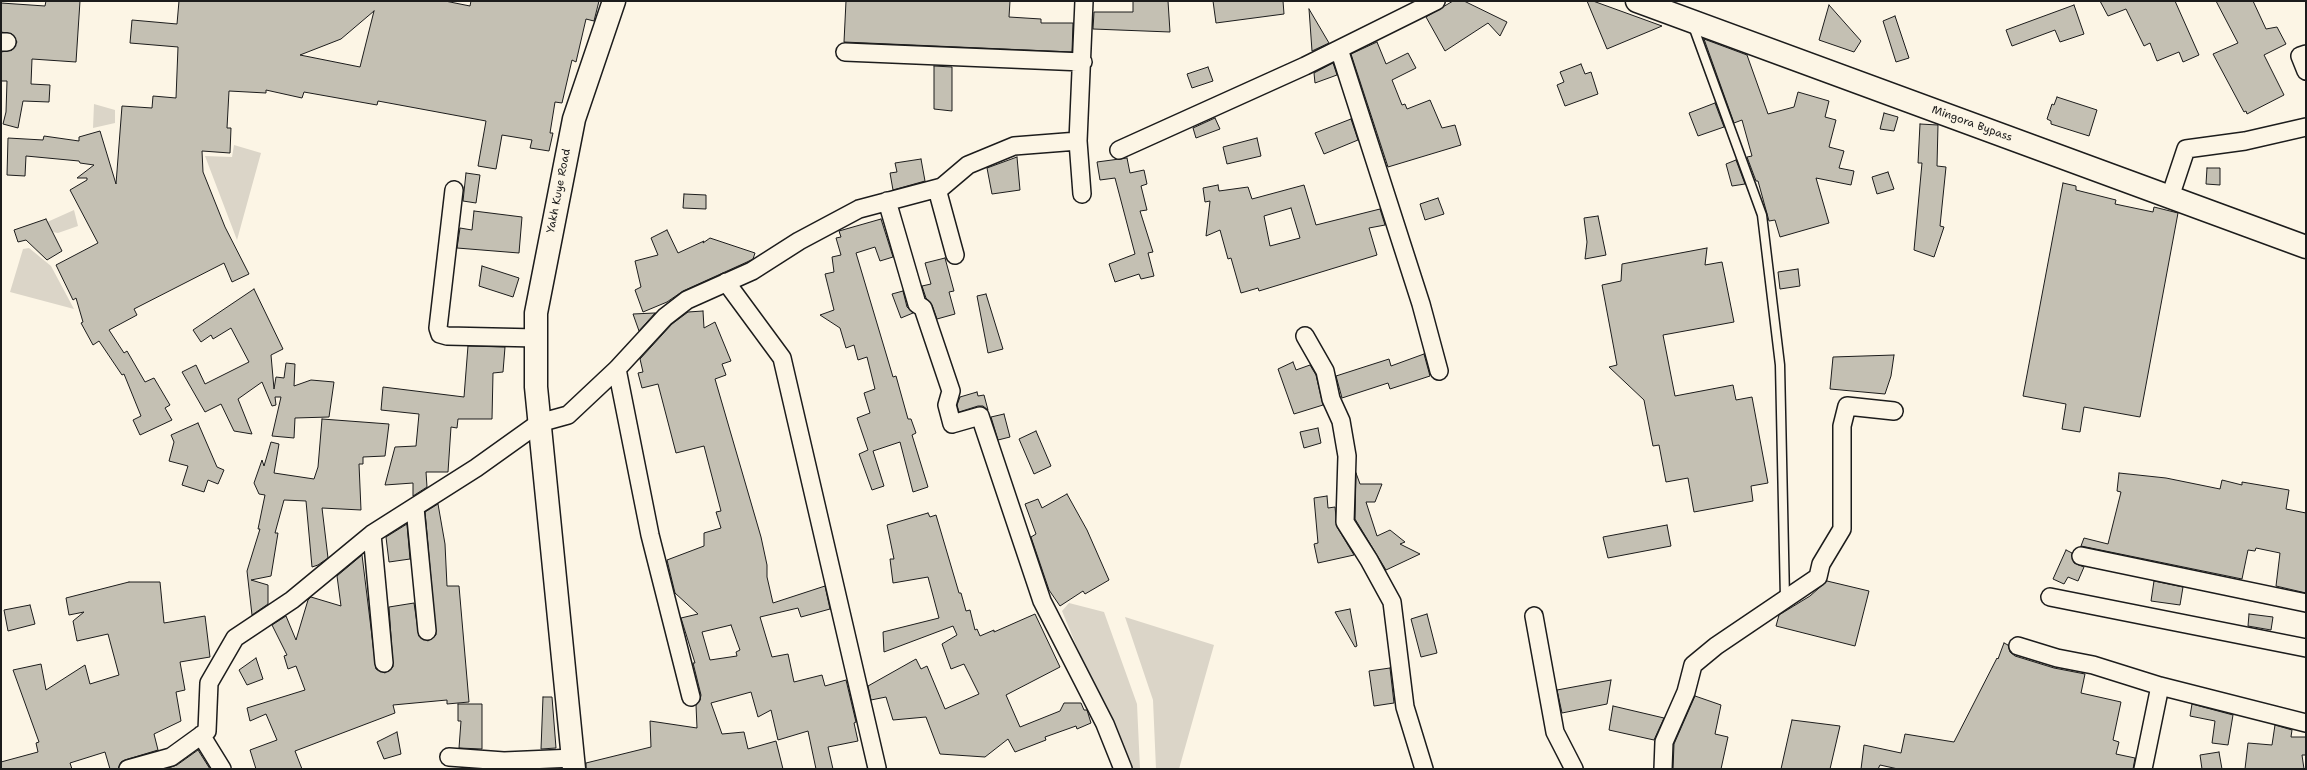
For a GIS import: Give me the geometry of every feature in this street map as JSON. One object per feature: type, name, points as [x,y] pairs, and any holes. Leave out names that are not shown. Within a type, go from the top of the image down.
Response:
[{"type":"main road","name":"Yakh Kuye Road","points":[[574,764],[539,423],[536,387],[536,313],[574,119],[614,1]]},
{"type":"main road","name":"Mingora Bypass","points":[[1637,1],[2306,247]]},
{"type":"street","points":[[1082,194],[1078,140],[1083,62],[1084,1]]},
{"type":"street","points":[[1119,150],[1278,79],[1436,1]]},
{"type":"street","points":[[1339,49],[1421,304],[1439,371]]},
{"type":"street","points":[[845,52],[1083,62]]},
{"type":"street","points":[[2306,54],[2300,56],[2306,71]]},
{"type":"street","points":[[2170,197],[2186,149],[2245,141],[2306,127]]},
{"type":"street","points":[[128,769],[171,756],[207,731],[209,683],[235,638],[292,600],[372,534],[415,508],[539,423],[568,414],[617,369],[665,317],[687,300],[752,270],[799,241],[859,209],[942,187],[968,165],[1014,146],[1078,140]]},
{"type":"street","points":[[937,188],[956,255]]},
{"type":"street","points":[[454,190],[438,328],[440,334],[447,336],[537,338]]},
{"type":"street","points":[[888,201],[917,304],[923,308],[951,391],[947,405],[952,424],[980,416],[1042,601],[1105,724],[1123,769]]},
{"type":"street","points":[[726,282],[782,358],[876,769]]},
{"type":"street","points":[[1305,336],[1325,371],[1331,399],[1341,421],[1347,456],[1345,522],[1369,560],[1392,602],[1405,707],[1424,769]]},
{"type":"street","points":[[617,369],[650,535],[691,697]]},
{"type":"street","points":[[1662,769],[1664,742],[1686,692],[1693,665],[1716,646],[1818,577],[1821,564],[1842,529],[1842,426],[1847,406],[1894,411]]},
{"type":"street","points":[[415,508],[427,631]]},
{"type":"street","points":[[372,534],[384,663]]},
{"type":"street","points":[[2081,556],[2306,602]]},
{"type":"street","points":[[2050,597],[2306,648]]},
{"type":"street","points":[[1534,616],[1555,732],[1574,769]]},
{"type":"street","points":[[2018,646],[2057,658],[2093,665],[2160,686],[2306,723]]},
{"type":"street","points":[[2143,769],[2160,686]]},
{"type":"street","points":[[201,735],[222,769]]},
{"type":"street","points":[[449,757],[574,764]]},
{"type":"lane","points":[[1692,21],[1762,215],[1780,364],[1785,599]]},
{"type":"shaded area","points":[[94,104],[115,110],[115,123],[93,128]]},
{"type":"shaded area","points":[[234,145],[261,153],[237,240],[205,156],[232,157]]},
{"type":"shaded area","points":[[74,210],[78,226],[58,233],[47,231],[45,223]]},
{"type":"shaded area","points":[[29,248],[51,266],[74,309],[10,292],[23,249]]},
{"type":"shaded area","points":[[1069,603],[1104,612],[1137,704],[1140,769],[1127,769],[1062,611]]},
{"type":"shaded area","points":[[1125,617],[1214,645],[1179,769],[1156,769],[1153,700]]},
{"type":"building","points":[[46,1],[80,1],[76,62],[32,59],[31,84],[50,85],[49,102],[23,101],[18,128],[3,124],[6,112],[7,81],[1,81],[1,52],[12,50],[17,42],[12,34],[1,32],[1,3],[45,6]]},
{"type":"building","points":[[179,1],[445,1],[470,6],[471,1],[599,1],[594,21],[586,19],[576,62],[572,60],[562,103],[555,102],[550,133],[553,133],[549,151],[530,148],[532,140],[502,135],[496,169],[478,166],[486,121],[378,101],[377,105],[304,92],[302,98],[266,90],[266,93],[229,91],[227,128],[231,128],[230,153],[202,151],[203,172],[225,227],[249,274],[232,282],[224,263],[134,309],[137,315],[109,330],[124,353],[127,351],[145,382],[154,378],[170,405],[165,408],[172,420],[140,435],[133,420],[141,416],[124,374],[122,375],[99,341],[93,345],[81,323],[83,322],[76,298],[73,300],[56,265],[98,243],[70,190],[87,180],[87,178],[77,178],[94,165],[80,163],[79,161],[26,156],[25,176],[7,175],[8,138],[43,140],[44,136],[79,141],[79,137],[100,131],[116,184],[122,106],[152,108],[153,96],[176,98],[178,47],[130,43],[132,20],[177,24]],"holes":[[[374,11],[360,67],[300,55],[341,39]]]},
{"type":"building","points":[[846,1],[1010,1],[1009,17],[1041,19],[1041,23],[1073,23],[1072,52],[844,42]]},
{"type":"building","points":[[1133,1],[1168,1],[1170,32],[1093,29],[1094,12],[1133,12]]},
{"type":"building","points":[[1213,1],[1283,1],[1284,14],[1216,23]]},
{"type":"building","points":[[1453,1],[1464,1],[1507,22],[1500,36],[1488,23],[1445,51],[1426,17]]},
{"type":"building","points":[[1587,1],[1593,1],[1662,26],[1607,49]]},
{"type":"building","points":[[2100,1],[2175,1],[2199,55],[2183,62],[2179,52],[2157,61],[2150,43],[2144,46],[2126,9],[2108,16]]},
{"type":"building","points":[[2216,1],[2253,1],[2266,29],[2277,27],[2286,44],[2264,55],[2284,95],[2247,114],[2246,111],[2244,112],[2213,54],[2238,43]]},
{"type":"building","points":[[1829,5],[1861,41],[1854,52],[1819,40]]},
{"type":"building","points":[[2074,5],[2084,34],[2060,42],[2055,30],[2012,46],[2006,30]]},
{"type":"building","points":[[1309,9],[1329,43],[1312,51]]},
{"type":"building","points":[[1895,16],[1909,58],[1896,62],[1883,21]]},
{"type":"building","points":[[1704,39],[1747,55],[1768,114],[1794,107],[1798,92],[1829,101],[1825,117],[1836,120],[1829,147],[1844,151],[1839,168],[1854,171],[1851,185],[1816,178],[1829,223],[1780,237],[1775,220],[1769,221],[1758,181],[1756,181],[1747,157],[1752,156],[1742,120],[1734,123]]},
{"type":"building","points":[[1377,42],[1386,64],[1408,53],[1416,68],[1392,80],[1402,105],[1405,104],[1407,109],[1430,100],[1442,128],[1455,125],[1461,145],[1388,167],[1351,54]]},
{"type":"building","points":[[1333,63],[1337,75],[1315,83],[1314,73]]},
{"type":"building","points":[[1581,64],[1585,74],[1591,72],[1598,94],[1565,106],[1557,85],[1564,82],[1560,72]]},
{"type":"building","points":[[934,66],[952,67],[952,111],[934,109]]},
{"type":"building","points":[[1208,67],[1213,81],[1192,88],[1187,74]]},
{"type":"building","points":[[2057,97],[2097,110],[2089,136],[2051,124],[2051,121],[2047,119],[2052,104],[2054,105]]},
{"type":"building","points":[[1715,103],[1724,127],[1698,136],[1689,113]]},
{"type":"building","points":[[1884,113],[1898,117],[1894,131],[1880,129]]},
{"type":"building","points":[[1215,118],[1220,129],[1196,138],[1193,128]]},
{"type":"building","points":[[1351,119],[1358,140],[1324,154],[1315,133]]},
{"type":"building","points":[[1920,124],[1938,125],[1937,166],[1946,167],[1940,226],[1944,227],[1934,257],[1914,250],[1922,163],[1918,163]]},
{"type":"building","points":[[1257,138],[1261,156],[1227,164],[1223,147]]},
{"type":"building","points":[[1017,157],[1020,190],[992,194],[987,168]]},
{"type":"building","points":[[1127,158],[1130,173],[1144,170],[1147,184],[1141,186],[1147,210],[1140,211],[1153,252],[1148,253],[1154,276],[1141,279],[1139,274],[1115,282],[1109,264],[1135,254],[1115,178],[1100,180],[1097,162]]},
{"type":"building","points":[[921,159],[925,181],[893,190],[890,173],[897,172],[895,163]]},
{"type":"building","points":[[1736,160],[1745,184],[1732,186],[1726,164]]},
{"type":"building","points":[[2207,168],[2220,168],[2220,185],[2206,184]]},
{"type":"building","points":[[1888,172],[1894,189],[1877,194],[1872,177]]},
{"type":"building","points":[[466,173],[480,175],[476,203],[463,201]]},
{"type":"building","points":[[2063,183],[2076,186],[2076,190],[2116,200],[2115,204],[2153,212],[2154,207],[2178,213],[2140,417],[2084,407],[2080,432],[2062,429],[2066,404],[2023,396]]},
{"type":"building","points":[[1218,185],[1219,191],[1248,187],[1252,199],[1304,185],[1316,225],[1380,209],[1385,225],[1369,228],[1377,255],[1259,291],[1258,288],[1241,293],[1231,258],[1228,259],[1220,230],[1206,236],[1210,201],[1205,202],[1203,188]],"holes":[[[1291,208],[1300,238],[1270,246],[1264,216]]]},
{"type":"building","points":[[684,194],[706,195],[706,209],[683,208]]},
{"type":"building","points":[[1438,198],[1444,214],[1425,220],[1420,204]]},
{"type":"building","points":[[474,211],[522,217],[519,253],[457,248],[460,228],[472,230]]},
{"type":"building","points":[[1598,216],[1606,255],[1585,259],[1587,242],[1584,218]]},
{"type":"building","points":[[46,219],[62,251],[47,260],[26,240],[18,242],[14,230]]},
{"type":"building","points":[[881,219],[893,257],[880,261],[875,247],[856,253],[893,377],[896,376],[908,419],[911,419],[916,433],[912,435],[928,487],[913,492],[900,442],[873,451],[884,486],[872,490],[859,454],[868,450],[857,418],[870,413],[864,393],[875,389],[867,357],[858,360],[854,345],[846,348],[840,328],[820,315],[834,310],[825,274],[834,272],[832,257],[841,255],[836,238],[841,237],[839,231]]},
{"type":"building","points":[[667,230],[678,253],[704,241],[703,243],[710,238],[755,253],[753,259],[683,291],[667,302],[643,312],[635,290],[641,287],[635,261],[658,255],[651,238]]},
{"type":"building","points":[[1707,248],[1705,265],[1722,262],[1734,322],[1663,335],[1675,396],[1733,385],[1736,400],[1752,397],[1768,483],[1751,486],[1753,501],[1694,512],[1688,478],[1666,482],[1659,445],[1653,446],[1644,400],[1609,367],[1617,365],[1602,285],[1621,281],[1622,264]]},
{"type":"building","points":[[945,258],[954,291],[949,292],[955,314],[937,319],[932,305],[926,298],[922,286],[931,284],[925,263]]},
{"type":"building","points":[[482,266],[519,278],[513,297],[479,286]]},
{"type":"building","points":[[1798,269],[1800,286],[1780,289],[1778,272]]},
{"type":"building","points":[[254,289],[283,349],[271,355],[274,389],[276,377],[284,378],[286,363],[295,364],[294,386],[311,380],[334,382],[329,417],[295,418],[294,438],[272,436],[281,397],[275,397],[276,405],[272,406],[262,382],[238,399],[252,434],[234,431],[221,404],[205,412],[182,372],[196,365],[205,384],[249,362],[231,328],[213,339],[211,335],[201,342],[193,330]]},
{"type":"building","points":[[903,291],[907,307],[913,313],[901,318],[892,294]]},
{"type":"building","points":[[986,294],[1003,349],[988,353],[977,296]]},
{"type":"building","points":[[703,311],[704,328],[715,322],[731,361],[722,364],[726,375],[715,379],[761,537],[767,565],[767,577],[773,603],[825,586],[830,609],[801,617],[798,608],[760,617],[772,657],[788,654],[794,682],[822,675],[825,686],[846,680],[856,722],[854,723],[858,741],[828,747],[833,769],[816,769],[808,731],[778,740],[771,710],[758,717],[751,692],[711,703],[722,734],[744,732],[748,749],[776,741],[783,769],[586,769],[586,763],[651,747],[650,721],[697,728],[696,705],[700,700],[701,695],[693,663],[695,663],[681,618],[698,614],[675,593],[667,560],[704,546],[704,533],[721,528],[716,512],[721,511],[704,446],[676,453],[658,384],[642,388],[638,373],[643,372],[640,359],[672,324],[688,312]],"holes":[[[731,625],[740,650],[736,652],[737,656],[710,660],[702,632]]]},
{"type":"building","points":[[655,313],[639,331],[633,314]]},
{"type":"building","points":[[468,346],[505,347],[503,372],[493,373],[492,419],[458,419],[457,428],[451,427],[448,472],[426,472],[427,487],[413,496],[413,483],[385,485],[395,447],[416,446],[419,414],[381,410],[383,387],[464,397]]},
{"type":"building","points":[[1424,354],[1430,376],[1390,389],[1388,383],[1342,398],[1336,376],[1389,359],[1391,366]]},
{"type":"building","points":[[1894,355],[1891,376],[1885,394],[1830,389],[1833,357]]},
{"type":"building","points":[[1293,362],[1296,370],[1310,365],[1316,375],[1323,405],[1294,414],[1278,369]]},
{"type":"building","points":[[977,392],[978,396],[984,395],[988,410],[983,406],[978,406],[959,412],[957,405],[960,397]]},
{"type":"building","points":[[1004,414],[1010,437],[998,440],[991,417]]},
{"type":"building","points":[[322,419],[389,424],[385,456],[363,457],[363,464],[359,464],[361,510],[322,508],[328,558],[318,565],[312,567],[306,501],[284,500],[275,533],[278,533],[271,576],[251,580],[268,585],[268,604],[252,615],[247,571],[260,529],[258,529],[265,495],[259,494],[254,483],[262,460],[264,466],[271,442],[279,444],[274,473],[314,479],[318,467]]},
{"type":"building","points":[[198,423],[217,467],[224,470],[218,484],[208,480],[204,492],[182,485],[188,466],[169,461],[174,442],[171,435]]},
{"type":"building","points":[[1318,428],[1321,443],[1304,448],[1300,432]]},
{"type":"building","points":[[1036,431],[1051,466],[1034,474],[1019,439]]},
{"type":"building","points":[[1356,473],[1360,484],[1382,484],[1375,502],[1366,502],[1377,536],[1390,530],[1405,542],[1400,544],[1420,554],[1386,570],[1355,519]]},
{"type":"building","points":[[2119,473],[2166,478],[2220,489],[2222,480],[2242,485],[2242,482],[2289,490],[2286,509],[2306,513],[2306,593],[2276,586],[2280,553],[2256,548],[2255,551],[2248,550],[2242,579],[2081,546],[2084,538],[2108,544],[2121,492],[2117,491]]},
{"type":"building","points":[[1067,494],[1087,530],[1109,580],[1085,594],[1083,591],[1060,606],[1049,590],[1031,537],[1036,534],[1025,504],[1038,499],[1042,508]]},
{"type":"building","points":[[1327,496],[1328,508],[1335,507],[1337,527],[1354,555],[1318,563],[1314,544],[1318,543],[1314,498]]},
{"type":"building","points":[[438,504],[445,544],[447,586],[459,586],[469,702],[447,704],[447,700],[393,705],[395,713],[295,751],[302,769],[256,769],[250,750],[277,740],[266,714],[250,721],[247,708],[305,690],[296,666],[288,669],[284,656],[287,655],[272,625],[286,616],[296,640],[308,600],[311,597],[341,606],[337,576],[362,555],[376,669],[385,673],[393,667],[389,607],[414,603],[419,636],[428,641],[436,635],[425,512]]},
{"type":"building","points":[[928,513],[930,517],[936,515],[959,593],[961,593],[966,611],[970,610],[975,630],[977,629],[980,636],[994,630],[994,632],[1035,614],[1060,667],[1006,695],[1020,727],[1060,711],[1064,703],[1081,703],[1084,710],[1087,710],[1091,723],[1077,729],[1076,726],[1045,737],[1046,740],[1015,752],[1008,739],[985,757],[940,754],[926,717],[893,720],[886,697],[871,700],[868,686],[916,659],[921,669],[927,666],[945,709],[979,694],[964,664],[951,669],[942,644],[957,635],[953,626],[884,652],[883,632],[939,618],[928,577],[893,583],[890,559],[894,559],[887,525]]},
{"type":"building","points":[[407,524],[410,559],[389,562],[386,537]]},
{"type":"building","points":[[1667,525],[1671,546],[1608,558],[1603,537]]},
{"type":"building","points":[[2066,550],[2072,553],[2074,563],[2084,567],[2078,581],[2068,577],[2064,584],[2053,579]]},
{"type":"building","points":[[1827,581],[1869,591],[1855,646],[1776,626],[1779,615],[1810,596]]},
{"type":"building","points":[[2154,581],[2183,587],[2180,605],[2151,601]]},
{"type":"building","points":[[129,582],[160,582],[164,623],[205,616],[210,657],[180,662],[185,690],[176,692],[181,721],[154,734],[158,750],[125,760],[121,762],[118,769],[110,769],[105,752],[70,763],[72,769],[1,769],[1,762],[38,752],[36,743],[39,742],[13,670],[41,664],[46,690],[85,665],[90,684],[119,675],[108,634],[77,641],[73,621],[84,612],[69,615],[66,598]]},
{"type":"building","points":[[30,605],[35,624],[8,631],[4,610]]},
{"type":"building","points":[[1350,609],[1357,646],[1355,647],[1335,612]]},
{"type":"building","points":[[1427,614],[1437,653],[1421,657],[1411,619]]},
{"type":"building","points":[[2249,614],[2273,617],[2271,630],[2248,626]]},
{"type":"building","points":[[2004,643],[2008,645],[2010,652],[2015,656],[2054,668],[2085,674],[2081,693],[2121,702],[2113,740],[2119,742],[2116,754],[2135,758],[2133,769],[1898,769],[1880,765],[1878,769],[1861,769],[1864,745],[1901,753],[1905,734],[1954,742],[1997,658],[1998,659]]},
{"type":"building","points":[[256,658],[263,679],[247,685],[239,670]]},
{"type":"building","points":[[1390,668],[1394,703],[1374,706],[1369,671]]},
{"type":"building","points":[[1611,680],[1607,704],[1562,713],[1557,690]]},
{"type":"building","points":[[1695,696],[1721,705],[1715,734],[1728,737],[1721,769],[1673,769],[1674,744]]},
{"type":"building","points":[[543,697],[552,697],[556,748],[541,749]]},
{"type":"building","points":[[458,704],[482,704],[482,749],[459,748],[461,721],[458,721]]},
{"type":"building","points":[[2192,704],[2233,715],[2228,745],[2212,743],[2215,721],[2190,716]]},
{"type":"building","points":[[1613,706],[1664,718],[1654,740],[1609,730]]},
{"type":"building","points":[[1792,720],[1840,726],[1830,769],[1781,769]]},
{"type":"building","points":[[2275,725],[2292,730],[2291,737],[2306,737],[2306,755],[2302,755],[2304,769],[2245,769],[2248,743],[2272,745]]},
{"type":"building","points":[[397,732],[401,754],[384,759],[377,742]]},
{"type":"building","points":[[198,750],[210,769],[165,769],[177,765]]},
{"type":"building","points":[[2219,752],[2222,769],[2202,769],[2200,755]]}]
